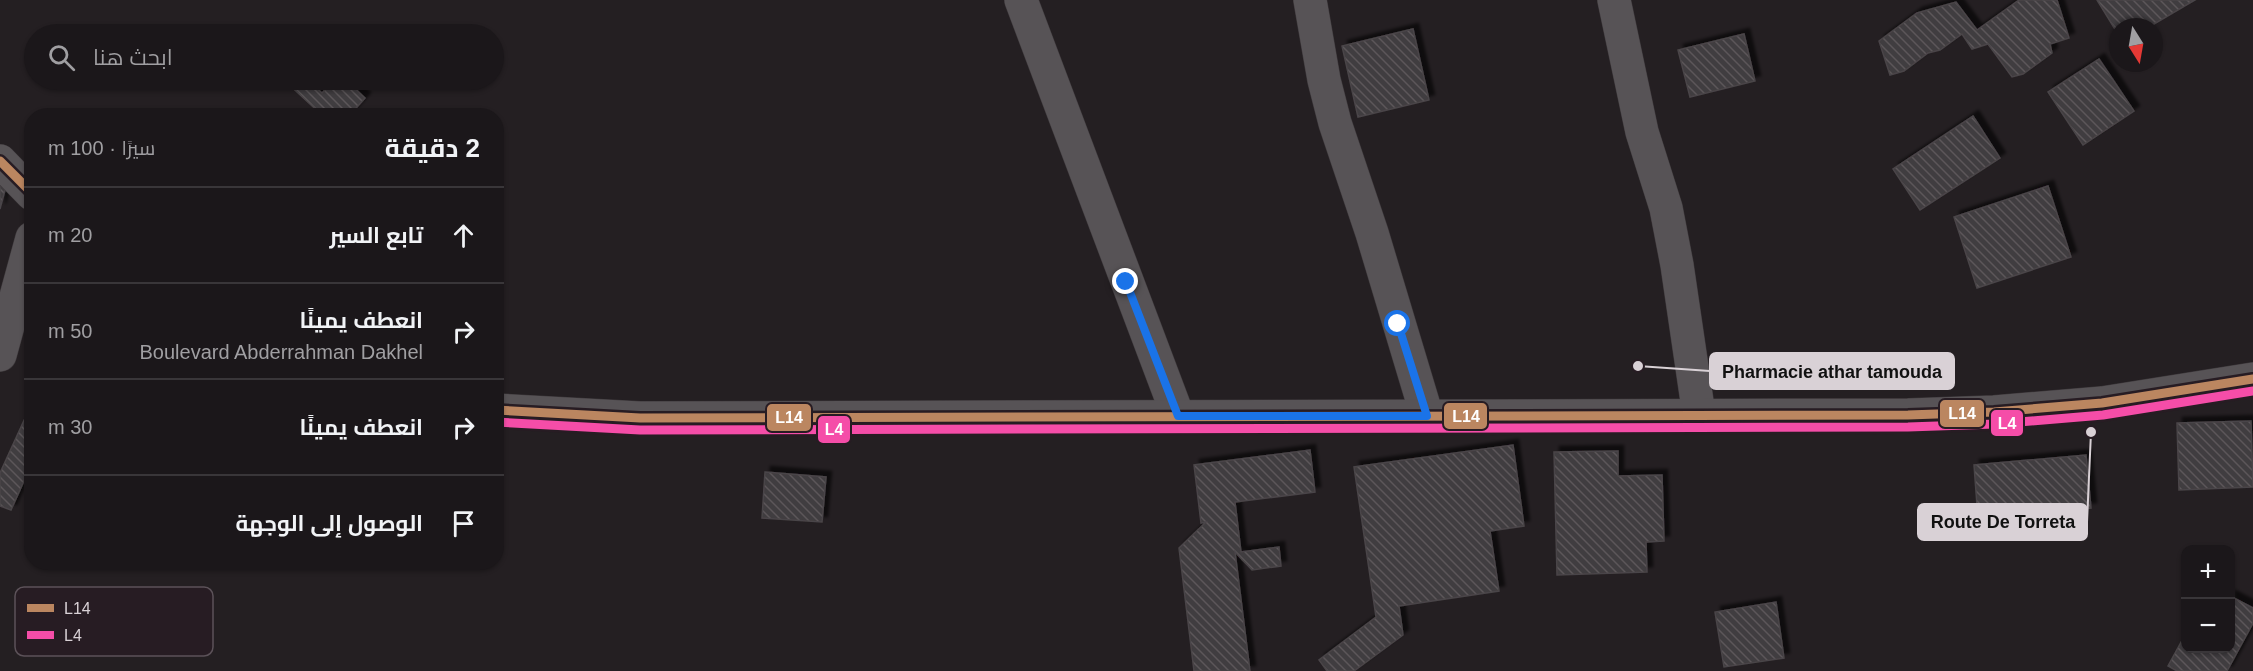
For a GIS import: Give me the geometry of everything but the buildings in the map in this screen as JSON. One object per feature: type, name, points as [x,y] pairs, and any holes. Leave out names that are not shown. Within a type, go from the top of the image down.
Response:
[{"type":"street","points":[[1021,0],[1178,416]]},
{"type":"street","points":[[1310,0],[1324,80],[1335,123],[1372,233],[1427,416]]},
{"type":"street","points":[[1614,0],[1642,132],[1666,208],[1677,265],[1699,415]]},
{"type":"street","points":[[0,161],[24,186]]},
{"type":"street","points":[[0,355],[24,267]]},
{"type":"street","points":[[504,410],[640,418],[1908,415],[1994,412],[2102,403],[2253,379]]},
{"type":"transit line","name":"L14","points":[[0,161],[24,185]]},
{"type":"transit line","name":"L14","points":[[504,410],[640,418],[1908,415],[1994,412],[2102,403],[2253,379]]},
{"type":"transit line","name":"L4","points":[[504,422],[640,430],[1908,427],[1995,424],[2103,415],[2253,391]]},
{"type":"place","name":"Pharmacie athar tamouda","points":[[1638,366]]},
{"type":"place","name":"Route De Torreta","points":[[2091,432]]},
{"type":"route","points":[[1126,282],[1178,416],[1427,416],[1398,324]]}]
